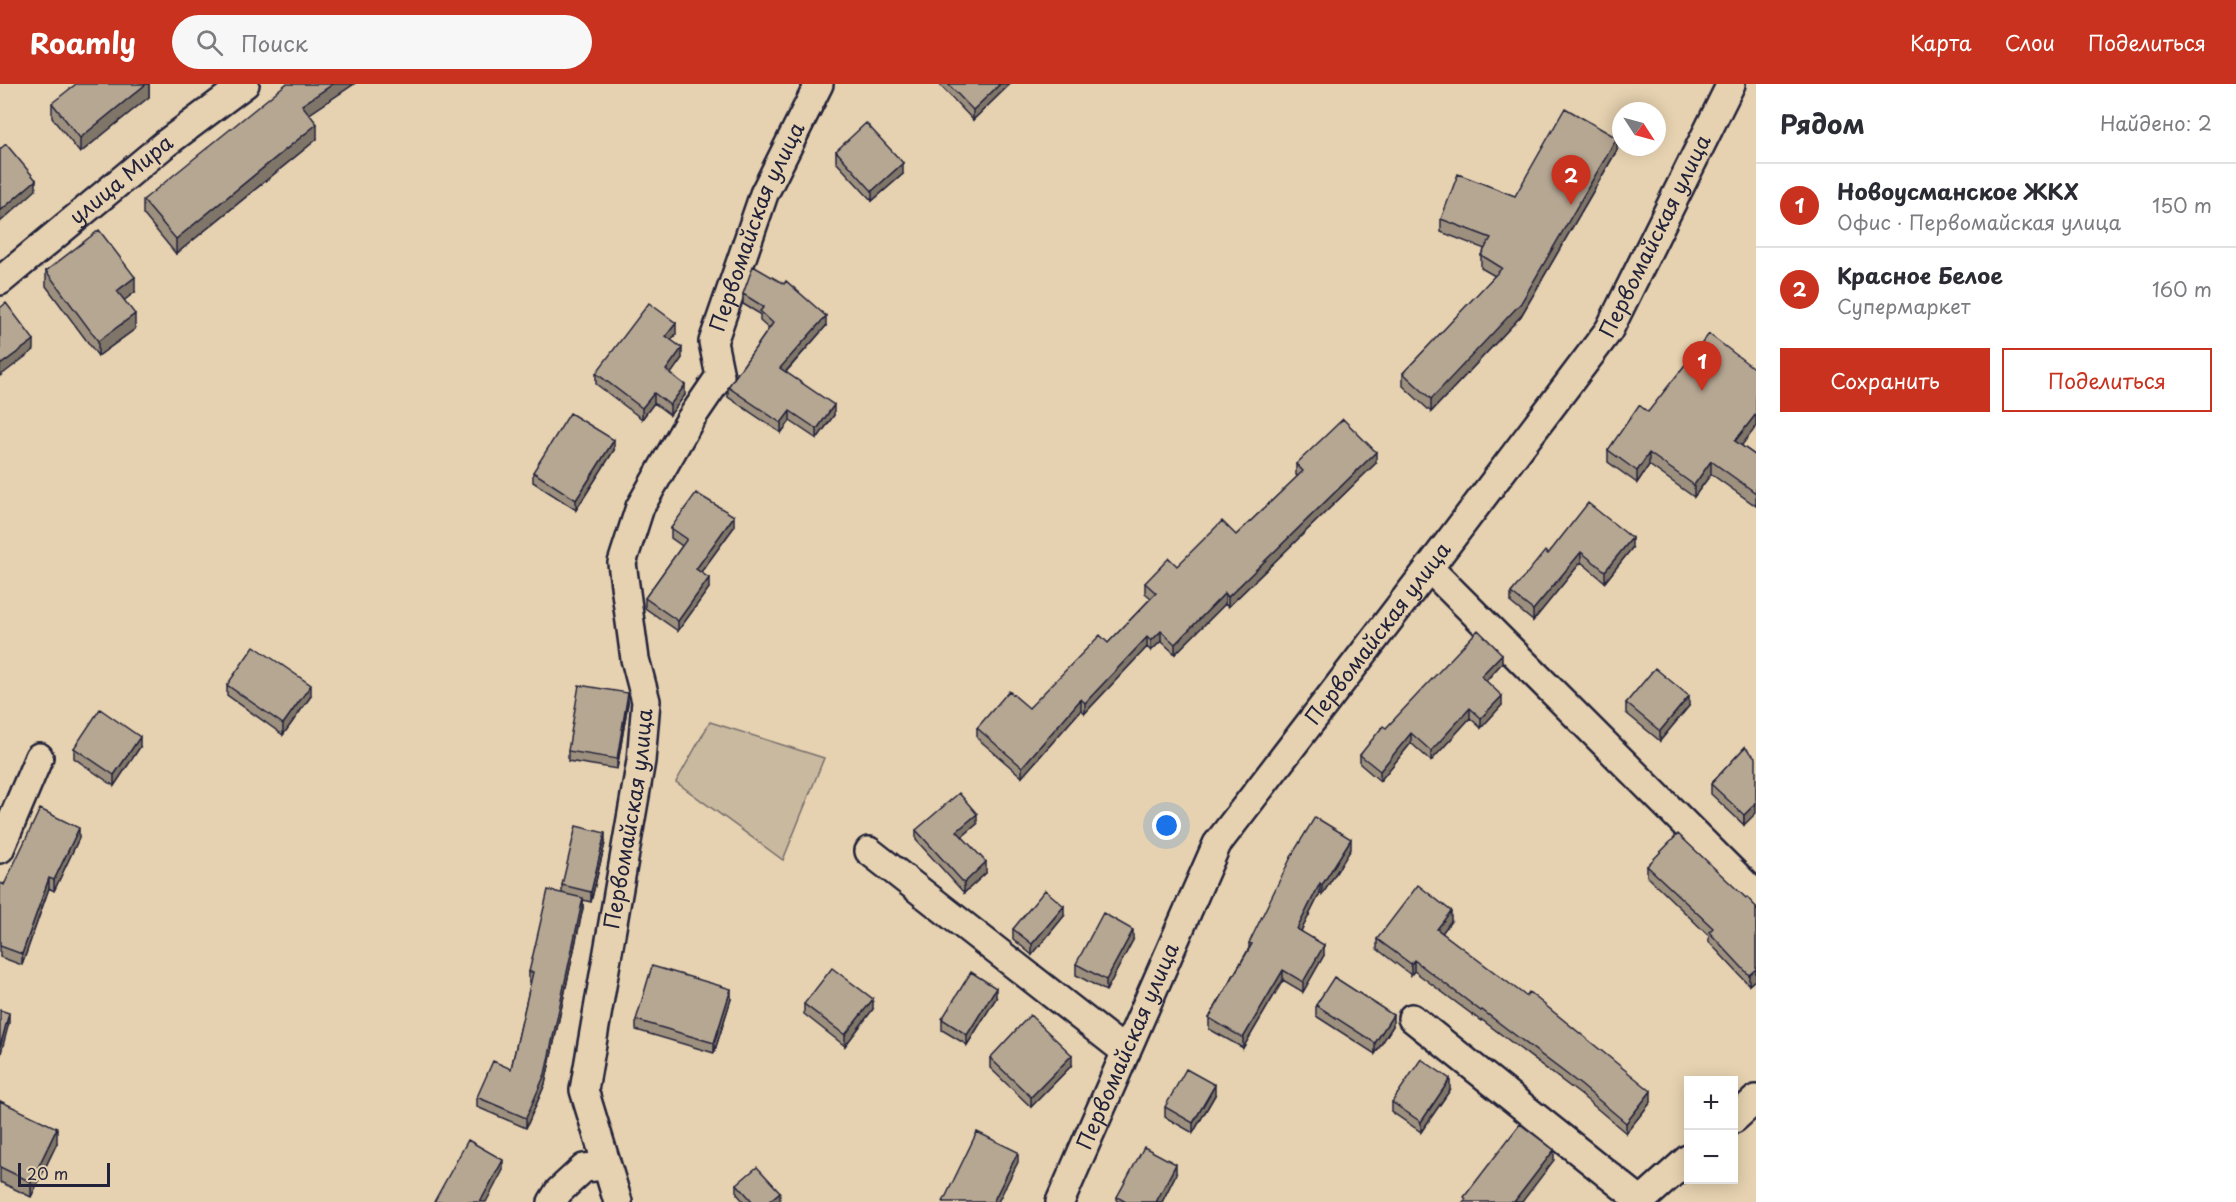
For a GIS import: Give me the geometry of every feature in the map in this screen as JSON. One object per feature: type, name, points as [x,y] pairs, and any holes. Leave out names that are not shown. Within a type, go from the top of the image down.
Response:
[{"type":"street","name":"улица Мира","points":[[0,281],[165,144],[245,84]]},
{"type":"street","name":"Первомайская улица","points":[[618,1202],[584,1090],[641,761],[646,701],[635,659],[622,563],[639,507],[690,420],[720,376],[713,342],[764,194],[819,84]]},
{"type":"street","name":"Первомайская улица","points":[[1060,1202],[1217,844],[1430,568],[1608,330],[1731,84]]},
{"type":"street","points":[[1430,568],[1756,895]]},
{"type":"street","points":[[0,849],[39,757]]},
{"type":"street","points":[[869,850],[1126,1052]]},
{"type":"street","points":[[1412,1018],[1641,1201],[1684,1163]]},
{"type":"street","points":[[1738,1115],[1756,1099]]},
{"type":"street","points":[[552,1202],[559,1191],[584,1168],[606,1166]]},
{"type":"shaded area","points":[[710,722],[824,758],[783,860],[676,782]]},
{"type":"building","points":[[76,84],[146,84],[80,138],[52,103]]},
{"type":"building","points":[[286,84],[333,84],[302,105],[317,124],[176,239],[143,200]]},
{"type":"building","points":[[948,84],[1000,84],[973,110]]},
{"type":"building","points":[[1565,108],[1612,135],[1612,147],[1521,303],[1431,399],[1403,373],[1502,268],[1481,255],[1491,238],[1441,219],[1458,174],[1515,196]]},
{"type":"building","points":[[866,123],[903,163],[872,191],[836,151]]},
{"type":"building","points":[[6,144],[36,180],[0,211],[0,149]]},
{"type":"building","points":[[99,230],[135,277],[117,291],[135,314],[98,341],[46,271]]},
{"type":"building","points":[[753,266],[784,284],[786,281],[826,316],[780,368],[834,405],[817,429],[790,411],[781,423],[728,387],[773,323],[760,311],[764,307],[743,294]]},
{"type":"building","points":[[6,303],[34,340],[0,365],[0,308]]},
{"type":"building","points":[[649,303],[676,323],[666,336],[682,348],[666,370],[685,385],[670,405],[654,393],[642,408],[596,373]]},
{"type":"building","points":[[1709,334],[1756,370],[1756,414],[1735,441],[1756,456],[1756,493],[1711,461],[1694,485],[1649,453],[1637,471],[1608,450],[1639,405],[1648,412]]},
{"type":"building","points":[[570,413],[614,440],[576,500],[533,472]]},
{"type":"building","points":[[1343,419],[1376,452],[1228,597],[1225,593],[1175,644],[1161,631],[1151,641],[1147,637],[1085,703],[1081,699],[1022,767],[977,728],[1009,691],[1029,708],[1100,635],[1108,643],[1156,593],[1145,583],[1169,558],[1177,566],[1222,521],[1236,535],[1303,471],[1296,464]]},
{"type":"building","points":[[696,493],[734,516],[696,569],[709,578],[678,621],[645,598],[687,539],[671,528]]},
{"type":"building","points":[[1588,503],[1632,538],[1605,571],[1581,552],[1533,610],[1511,593],[1545,551],[1548,554]]},
{"type":"building","points":[[1478,630],[1502,654],[1481,676],[1502,696],[1481,718],[1470,708],[1431,751],[1411,733],[1380,771],[1360,755],[1383,726],[1386,728]]},
{"type":"building","points":[[254,646],[311,685],[283,724],[227,685]]},
{"type":"building","points":[[1655,668],[1689,696],[1660,731],[1626,703]]},
{"type":"building","points":[[579,685],[628,693],[617,759],[568,751]]},
{"type":"building","points":[[100,709],[140,737],[114,775],[74,748]]},
{"type":"building","points":[[1745,747],[1756,758],[1756,803],[1744,815],[1711,784]]},
{"type":"building","points":[[959,793],[977,814],[957,831],[986,862],[964,883],[916,830]]},
{"type":"building","points":[[40,809],[79,828],[54,880],[49,878],[22,954],[0,946],[0,886],[1,883],[4,885]]},
{"type":"building","points":[[1315,817],[1351,839],[1322,885],[1320,883],[1297,929],[1324,945],[1303,982],[1283,970],[1243,1038],[1209,1018],[1252,944],[1249,943],[1293,853]]},
{"type":"building","points":[[576,826],[605,833],[591,892],[562,885]]},
{"type":"building","points":[[1678,834],[1756,907],[1756,969],[1749,975],[1709,932],[1713,928],[1647,866]]},
{"type":"building","points":[[1418,885],[1451,911],[1437,929],[1526,996],[1529,992],[1651,1091],[1626,1123],[1581,1085],[1482,1010],[1414,960],[1411,964],[1377,939]]},
{"type":"building","points":[[548,890],[583,898],[545,1074],[526,1118],[477,1097],[493,1061],[511,1069],[533,972],[529,972]]},
{"type":"building","points":[[1045,890],[1064,906],[1032,944],[1013,929]]},
{"type":"building","points":[[1103,913],[1133,930],[1106,980],[1076,964]]},
{"type":"building","points":[[652,966],[731,989],[714,1043],[636,1020]]},
{"type":"building","points":[[832,968],[873,999],[845,1035],[804,1004]]},
{"type":"building","points":[[971,972],[996,988],[967,1035],[942,1019]]},
{"type":"building","points":[[1334,977],[1393,1015],[1375,1043],[1316,1005]]},
{"type":"building","points":[[0,1010],[9,1013],[0,1047]]},
{"type":"building","points":[[1030,1015],[1072,1055],[1031,1097],[990,1058]]},
{"type":"building","points":[[1421,1059],[1450,1079],[1421,1122],[1392,1102]]},
{"type":"building","points":[[1186,1069],[1215,1085],[1193,1123],[1165,1107]]},
{"type":"building","points":[[0,1101],[57,1128],[31,1182],[0,1167]]},
{"type":"building","points":[[1520,1124],[1554,1150],[1514,1202],[1463,1202],[1466,1199],[1464,1197]]},
{"type":"building","points":[[977,1132],[1018,1152],[993,1202],[943,1202]]},
{"type":"building","points":[[468,1140],[503,1160],[480,1202],[434,1202]]},
{"type":"building","points":[[1144,1147],[1176,1164],[1156,1202],[1126,1202],[1117,1197]]},
{"type":"building","points":[[757,1167],[780,1192],[768,1202],[753,1202],[737,1184]]},
{"type":"place","name":"Красное Белое","points":[[1571,205]]},
{"type":"place","name":"Новоусманское ЖКХ","points":[[1702,391]]}]
